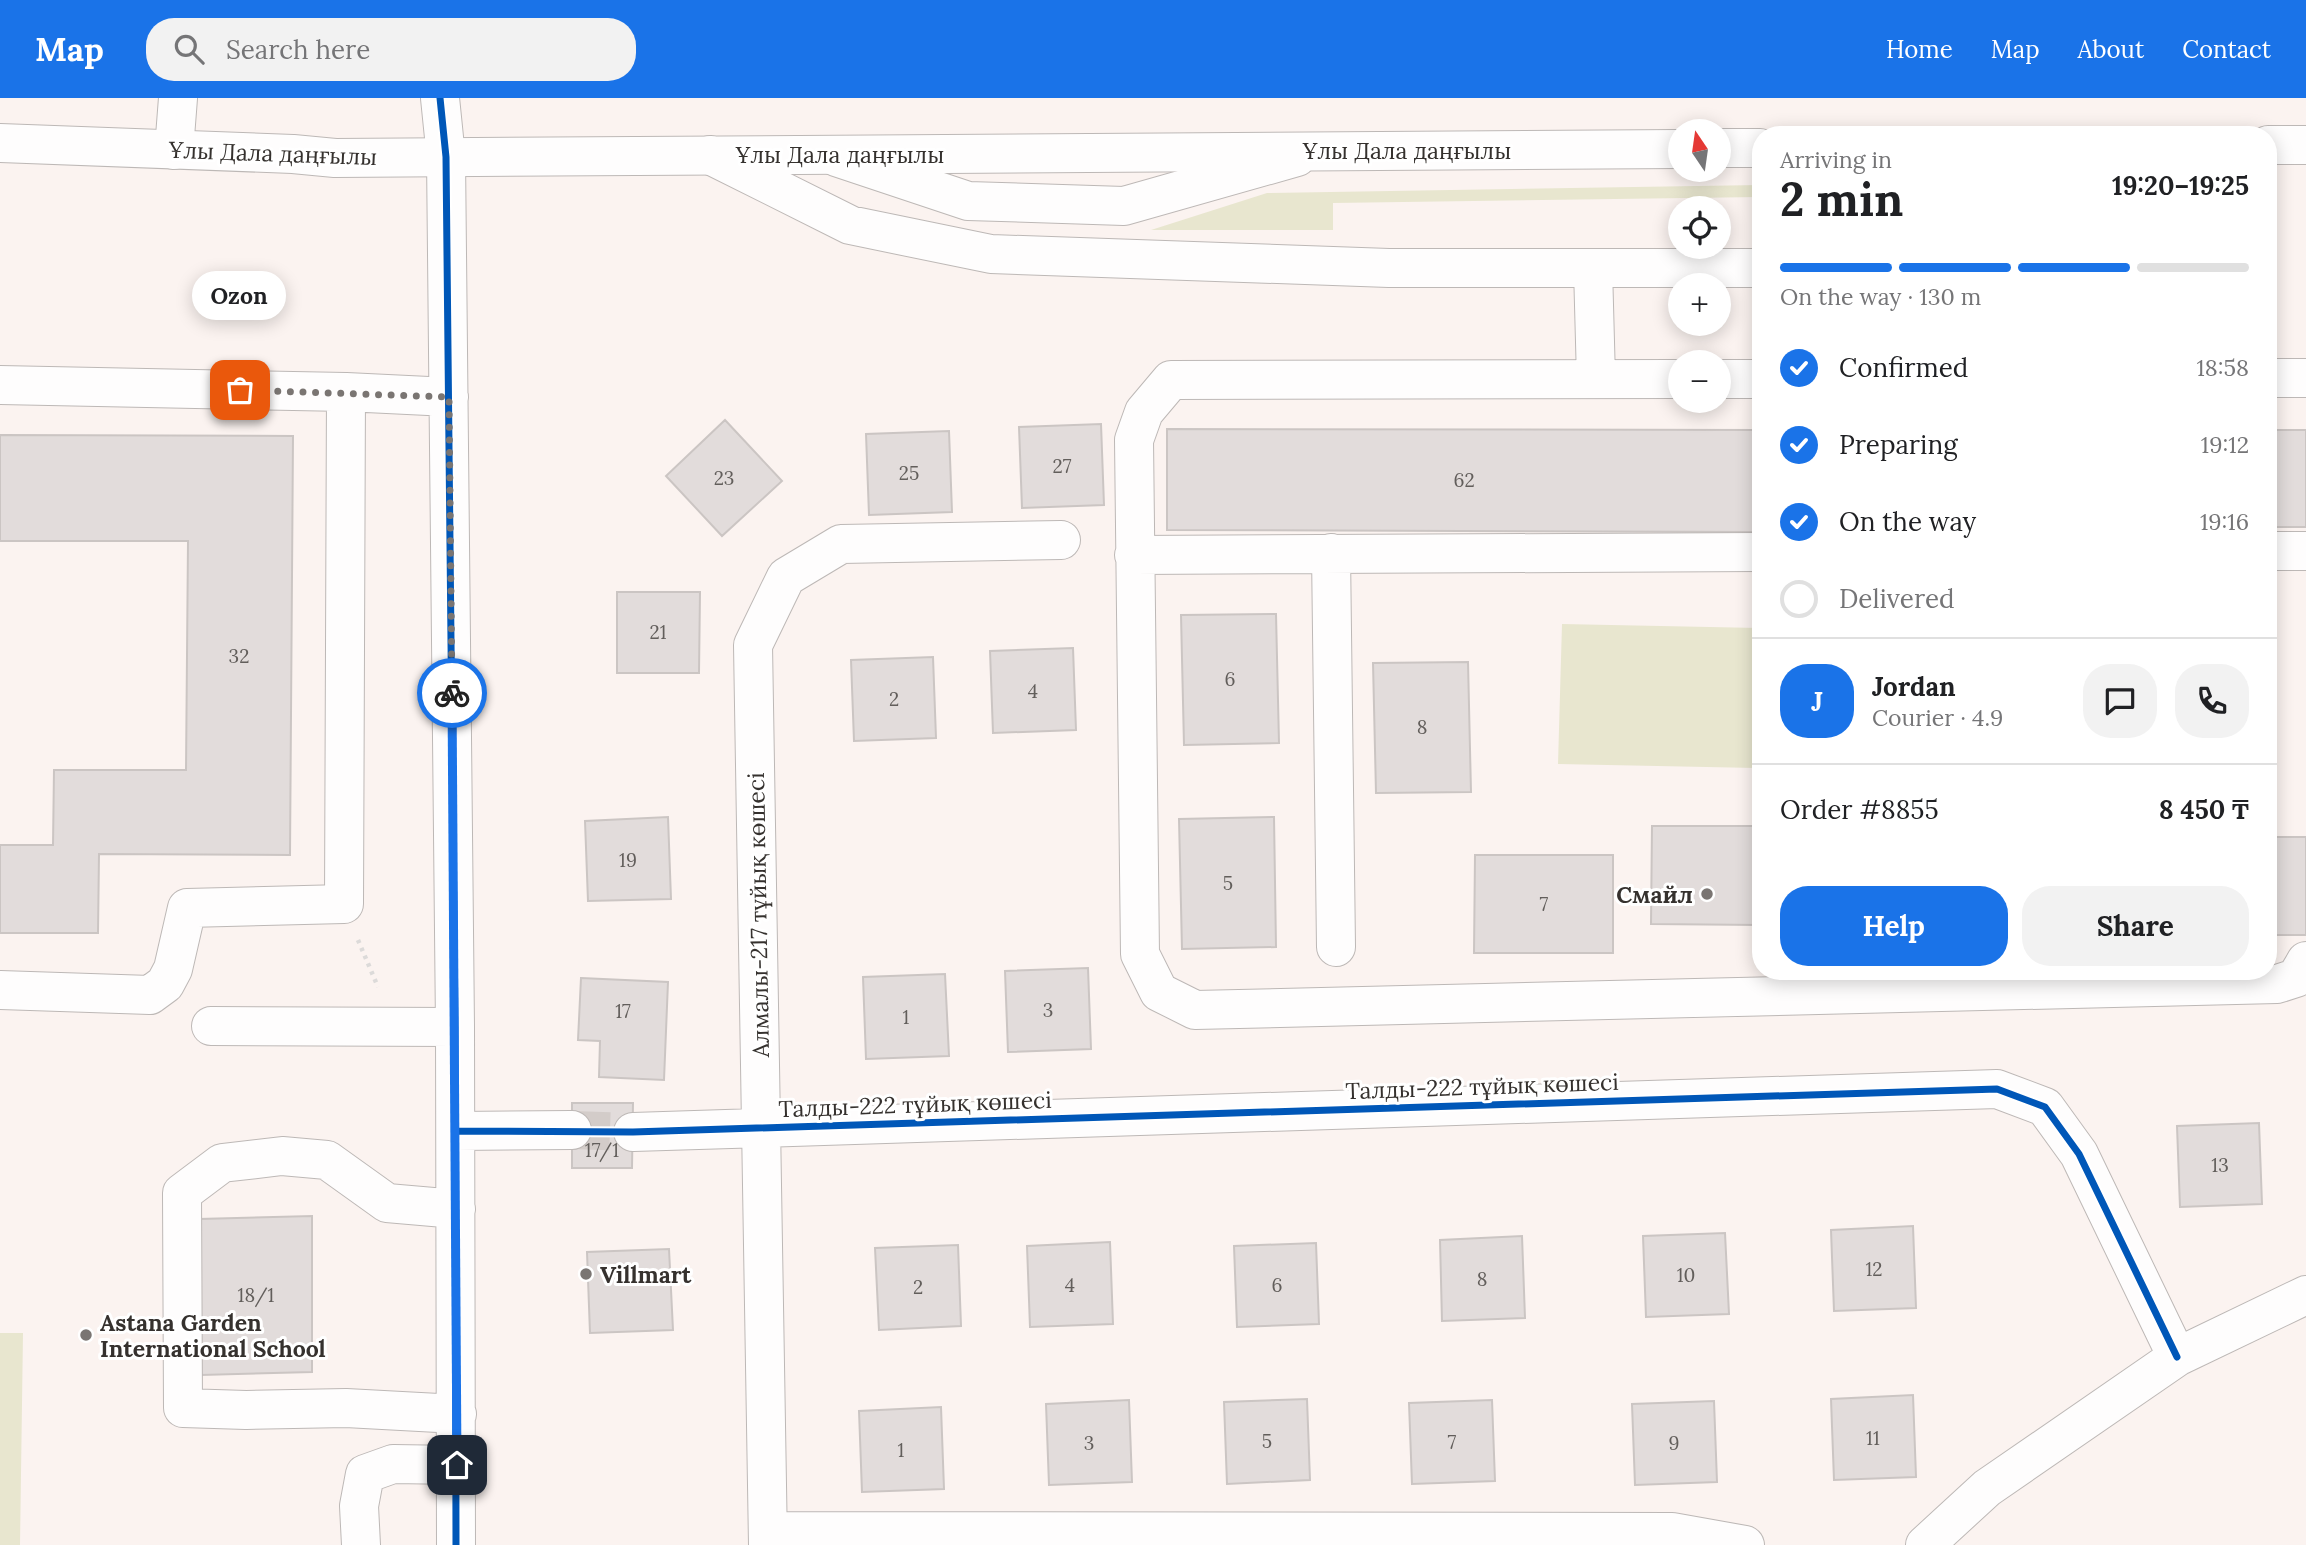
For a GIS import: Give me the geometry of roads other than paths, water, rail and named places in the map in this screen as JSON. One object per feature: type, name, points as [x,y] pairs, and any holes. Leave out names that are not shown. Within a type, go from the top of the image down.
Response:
[{"type":"street","points":[[174,150],[178,98]]},
{"type":"street","points":[[440,98],[446,157],[449,397],[456,1131],[456,1545]]},
{"type":"street","points":[[2277,145],[2306,145]]},
{"type":"street","name":"Ұлы Дала даңғылы","points":[[10,147],[174,150],[335,158],[1668,149]]},
{"type":"street","points":[[1731,148],[1752,148]]},
{"type":"street","points":[[827,154],[968,201],[1124,206],[1320,151]]},
{"type":"street","points":[[710,155],[850,225],[991,254],[1389,268],[1752,268]]},
{"type":"street","points":[[1593,268],[1596,379]]},
{"type":"street","points":[[2277,378],[2306,378]]},
{"type":"street","points":[[1668,379],[1171,380],[1144,412],[1134,440],[1140,954],[1159,992],[1195,1010],[2277,984],[2296,978],[2306,961]]},
{"type":"street","points":[[1731,379],[1752,379]]},
{"type":"street","points":[[0,385],[449,397]]},
{"type":"street","points":[[0,990],[150,995],[164,984],[173,969],[187,908],[344,904],[346,393]]},
{"type":"street","name":"Алмалы-217 тұйық көшесі","points":[[768,1538],[753,645],[786,577],[841,544],[1061,540]]},
{"type":"street","points":[[2277,551],[2306,551]]},
{"type":"street","points":[[1134,555],[1752,552]]},
{"type":"street","points":[[1331,553],[1336,947]]},
{"type":"street","points":[[211,1026],[455,1027]]},
{"type":"street","name":"Талды-222 тұйық көшесі","points":[[633,1132],[1997,1089],[2045,1107],[2079,1154],[2177,1357]]},
{"type":"street","points":[[456,1131],[572,1130]]},
{"type":"street","points":[[456,1209],[387,1203],[327,1160],[282,1156],[222,1163],[183,1193],[183,1408],[346,1408],[457,1414]]},
{"type":"street","points":[[1925,1545],[1987,1488],[2177,1357],[2306,1295]]},
{"type":"street","points":[[361,1545],[359,1506],[365,1474],[393,1464],[457,1465]]},
{"type":"street","points":[[768,1538],[1672,1532],[1745,1545]]},
{"type":"tunnel","points":[[572,1130],[633,1132]]},
{"type":"place","name":"Ozon","points":[[240,390]]},
{"type":"place","name":"Смайл","points":[[1707,894]]},
{"type":"place","name":"Villmart","points":[[586,1274]]},
{"type":"place","name":"Astana Garden International School","points":[[86,1335]]}]
